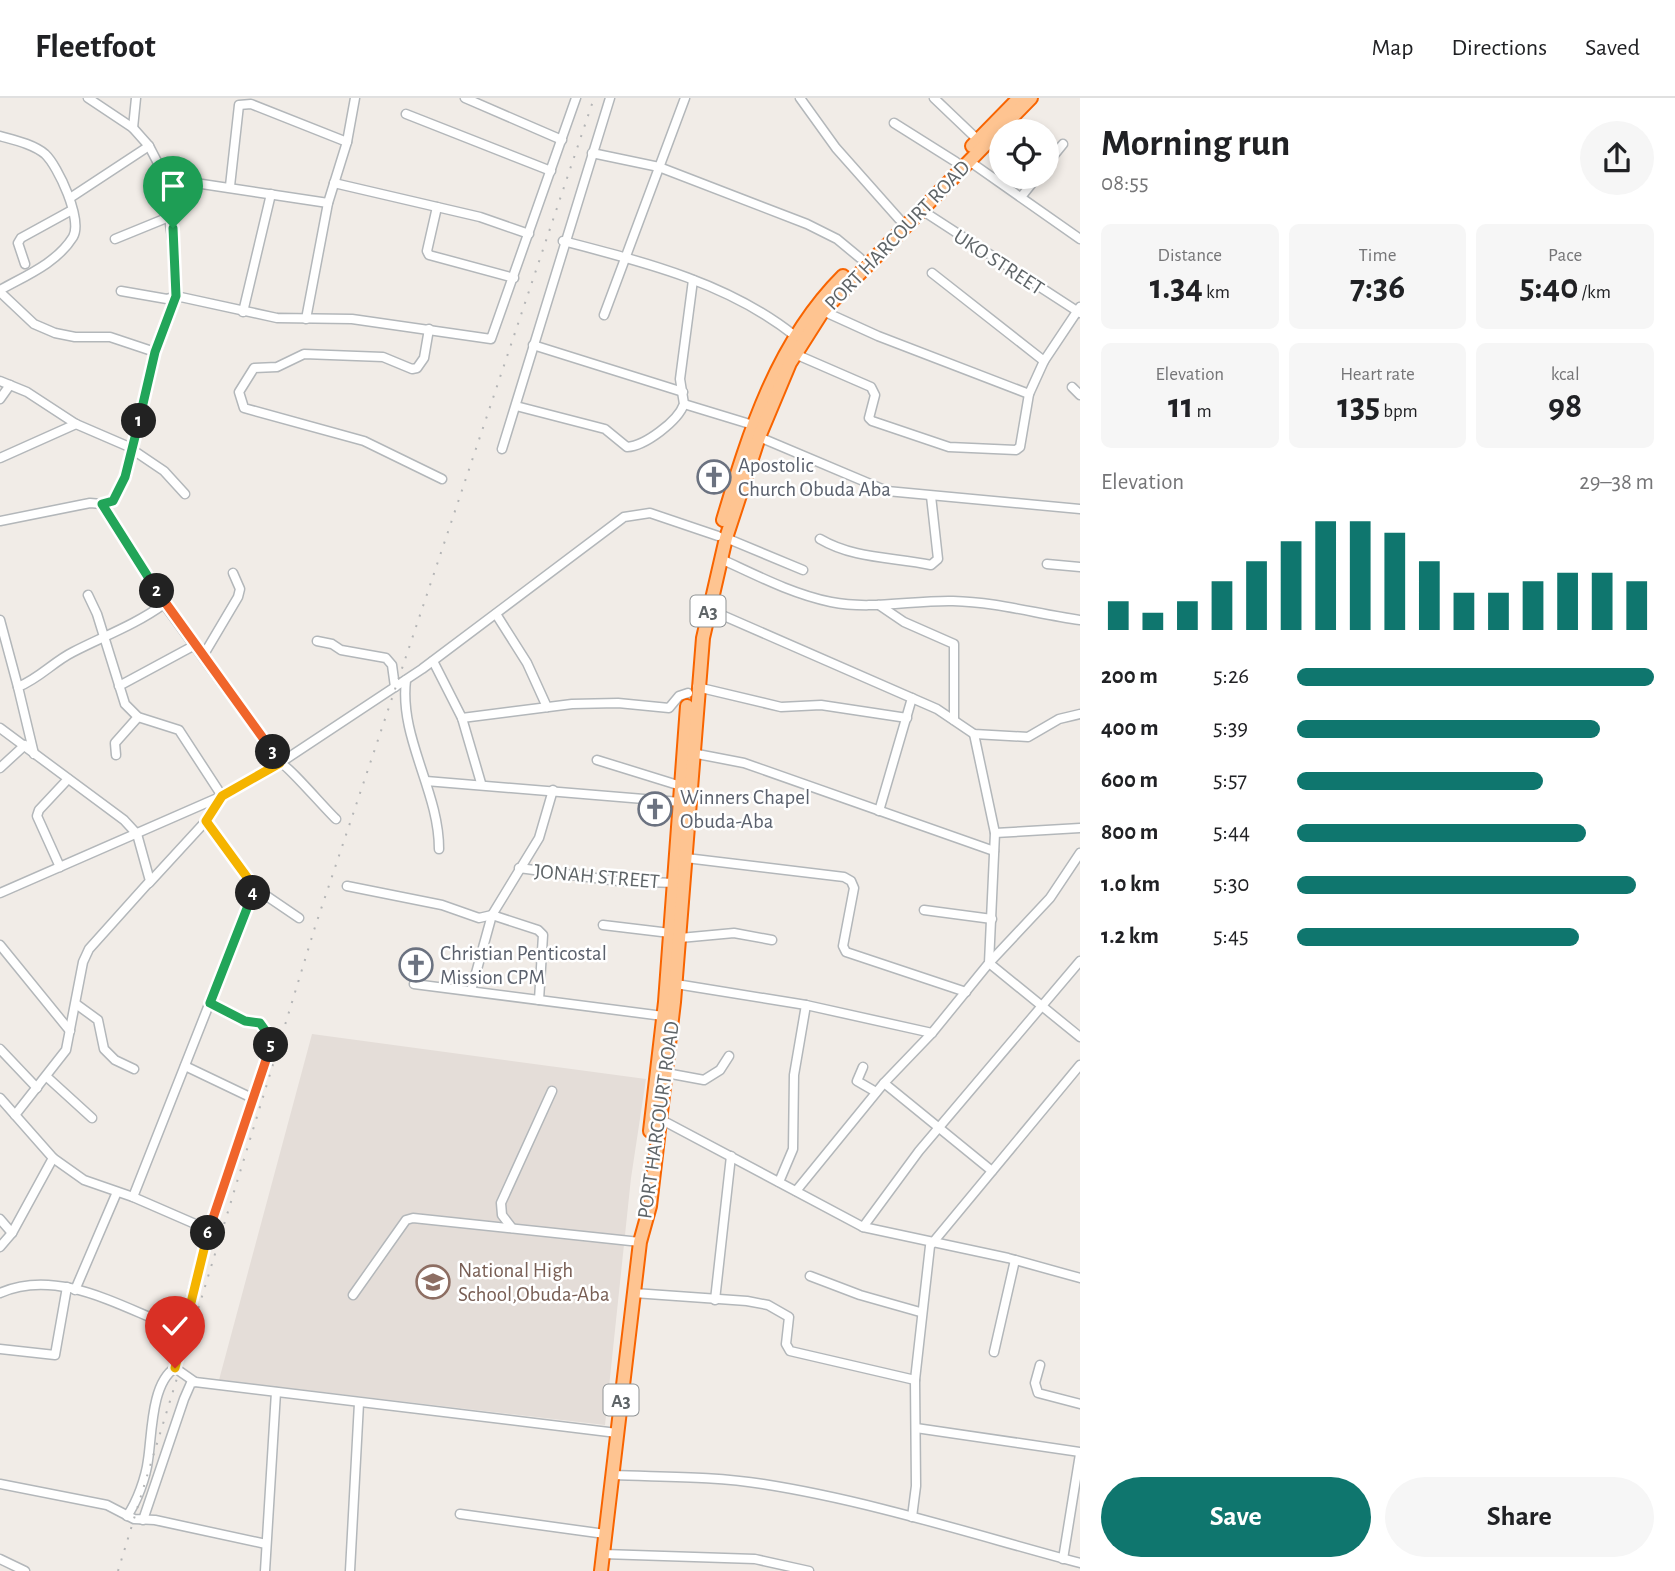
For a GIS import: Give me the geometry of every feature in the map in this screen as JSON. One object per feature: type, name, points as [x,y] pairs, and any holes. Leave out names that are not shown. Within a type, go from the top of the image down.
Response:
[{"type":"highway","name":"PORT HARCOURT ROAD","points":[[643,1229],[642,1204],[663,1016],[686,858],[695,636],[722,537],[756,431],[795,336],[823,296],[1010,113],[1019,98]]},
{"type":"highway","name":"PORT HARCOURT ROAD","points":[[756,431],[795,354],[823,311],[920,209],[978,140],[1031,98]]},
{"type":"highway","name":"PORT HARCOURT ROAD","points":[[643,1229],[650,1206],[676,984],[675,883],[681,786],[693,690],[711,581],[721,559],[722,537]]},
{"type":"highway","name":"A3","points":[[601,1571],[643,1229]]},
{"type":"street","points":[[0,521],[90,503],[102,504],[117,496],[132,450],[155,352],[176,296],[173,228],[162,172],[149,146],[133,128],[88,98]]},
{"type":"street","points":[[133,128],[136,98]]},
{"type":"street","points":[[306,319],[328,202],[347,142],[355,98]]},
{"type":"street","points":[[465,98],[562,140]]},
{"type":"street","points":[[121,291],[167,299],[176,296],[243,312],[306,319],[352,319],[491,339],[576,98]]},
{"type":"street","points":[[502,449],[563,241],[610,98]]},
{"type":"street","points":[[604,315],[685,98]]},
{"type":"street","points":[[800,98],[836,148],[899,219]]},
{"type":"street","points":[[934,98],[978,140]]},
{"type":"street","points":[[230,186],[239,105],[251,104],[347,142]]},
{"type":"street","points":[[405,114],[551,171]]},
{"type":"street","points":[[894,122],[1021,197],[1080,239]]},
{"type":"street","points":[[0,135],[44,153],[70,198],[75,231],[57,255],[0,291],[34,324],[55,333],[75,337],[110,337],[155,352]]},
{"type":"street","points":[[1059,149],[1063,144]]},
{"type":"street","points":[[70,198],[149,146]]},
{"type":"street","points":[[592,153],[659,167],[807,224],[837,239],[860,258]]},
{"type":"street","points":[[162,172],[182,181],[328,202]]},
{"type":"street","points":[[334,183],[480,217],[529,234]]},
{"type":"street","points":[[1021,197],[1027,189]]},
{"type":"street","points":[[243,312],[271,194]]},
{"type":"street","points":[[437,207],[427,251],[429,255],[514,278]]},
{"type":"street","name":"UKO STREET","points":[[920,209],[1079,310]]},
{"type":"street","points":[[25,264],[18,243],[21,238],[72,210]]},
{"type":"street","points":[[115,239],[169,217]]},
{"type":"street","points":[[563,241],[625,257],[730,295],[795,336]]},
{"type":"street","points":[[932,273],[1044,361]]},
{"type":"street","points":[[516,405],[605,429],[621,443],[632,447],[673,420],[684,404],[680,379],[686,311],[693,280]]},
{"type":"street","points":[[795,354],[871,387],[875,395],[870,418],[872,421],[949,447],[1018,449],[1028,394],[1044,361],[1079,310]]},
{"type":"street","points":[[823,311],[878,336],[1028,394]]},
{"type":"street","points":[[429,329],[424,358],[417,368],[412,369],[383,357],[304,354],[277,367],[254,368],[239,392],[244,408],[364,441],[442,479]]},
{"type":"street","points":[[533,345],[683,392]]},
{"type":"street","points":[[0,381],[27,392],[76,424],[132,450],[164,471],[185,494]]},
{"type":"street","points":[[0,399],[10,385]]},
{"type":"street","points":[[1072,387],[1080,395]]},
{"type":"street","points":[[684,404],[756,431],[873,487],[931,496],[1080,509]]},
{"type":"street","points":[[0,458],[76,424]]},
{"type":"street","points":[[820,539],[836,548],[863,555],[931,565],[938,559],[931,496]]},
{"type":"street","points":[[102,504],[164,604],[280,763],[288,765],[311,796],[336,819]]},
{"type":"street","points":[[0,893],[222,796],[280,763],[433,661],[624,517],[650,513],[722,537],[803,569]]},
{"type":"street","points":[[721,559],[782,587],[830,602],[879,605],[954,601],[988,603],[1080,620]]},
{"type":"street","points":[[1046,564],[1080,567]]},
{"type":"street","points":[[203,656],[238,597],[240,589],[233,573]]},
{"type":"street","points":[[88,595],[125,704],[138,717],[179,730],[222,796]]},
{"type":"street","points":[[18,687],[44,674],[72,652],[104,639],[164,604]]},
{"type":"street","points":[[879,605],[904,622],[954,644],[954,720]]},
{"type":"street","points":[[708,609],[912,698],[974,734],[1028,737],[1059,719],[1080,714]]},
{"type":"street","points":[[496,614],[520,650],[547,707]]},
{"type":"street","points":[[0,620],[34,754]]},
{"type":"street","points":[[317,641],[332,644],[341,650],[386,658],[395,673],[394,687]]},
{"type":"street","points":[[119,686],[195,645]]},
{"type":"street","points":[[433,661],[462,718],[481,783]]},
{"type":"street","points":[[406,680],[408,722],[438,824],[439,849]]},
{"type":"street","points":[[462,718],[547,707],[618,703],[669,708],[684,693],[693,690],[781,707],[821,705],[907,718]]},
{"type":"street","points":[[879,811],[912,698]]},
{"type":"street","points":[[116,755],[115,743],[138,717]]},
{"type":"street","points":[[0,728],[110,808],[137,834],[149,883]]},
{"type":"street","points":[[974,734],[995,833],[989,963]]},
{"type":"street","points":[[0,768],[25,745]]},
{"type":"street","points":[[692,753],[744,763],[994,851]]},
{"type":"street","points":[[597,760],[635,774],[681,786]]},
{"type":"street","points":[[60,867],[37,817],[38,810],[68,779]]},
{"type":"street","points":[[426,781],[481,783],[680,802]]},
{"type":"street","points":[[471,991],[492,915],[539,838],[553,790]]},
{"type":"street","points":[[15,1115],[66,1050],[83,962],[89,949],[206,821],[222,796]]},
{"type":"street","points":[[206,821],[255,888],[299,918]]},
{"type":"street","points":[[995,833],[1080,828]]},
{"type":"street","points":[[796,1191],[876,1092],[1050,898],[1080,853]]},
{"type":"street","points":[[686,858],[844,877],[851,881],[854,888],[843,946],[846,952],[966,992]]},
{"type":"street","name":"JONAH STREET","points":[[519,868],[592,879],[675,883]]},
{"type":"street","points":[[347,886],[442,905],[479,918],[492,915],[542,932],[538,1000]]},
{"type":"street","points":[[133,1197],[255,888]]},
{"type":"street","points":[[924,910],[992,919]]},
{"type":"street","points":[[603,925],[675,935],[734,933],[772,940]]},
{"type":"street","points":[[0,945],[70,1031]]},
{"type":"street","points":[[863,1227],[940,1128],[1080,961]]},
{"type":"street","points":[[989,963],[1080,1037]]},
{"type":"street","points":[[414,984],[663,1016]]},
{"type":"street","points":[[676,984],[806,1005],[932,1032]]},
{"type":"street","points":[[127,1516],[148,1461],[154,1413],[165,1378],[175,1368],[182,1330],[209,1230],[269,1054],[270,1037],[260,1023],[245,1021],[210,1003]]},
{"type":"street","points":[[76,1004],[98,1020],[104,1049],[115,1060],[134,1069]]},
{"type":"street","points":[[779,1182],[794,1138],[794,1075],[806,1005]]},
{"type":"street","points":[[0,1049],[37,1088]]},
{"type":"street","points":[[666,1073],[704,1080],[720,1070],[729,1056]]},
{"type":"street","points":[[912,1517],[915,1380],[920,1312],[933,1242],[1080,1065]]},
{"type":"street","points":[[185,1066],[252,1098]]},
{"type":"street","points":[[863,1067],[857,1081],[876,1092]]},
{"type":"street","points":[[47,1077],[92,1118]]},
{"type":"street","points":[[884,1083],[992,1171]]},
{"type":"street","points":[[512,1228],[502,1215],[501,1203],[552,1091]]},
{"type":"street","points":[[0,1098],[54,1158],[84,1180],[133,1197],[209,1230]]},
{"type":"street","points":[[660,1119],[863,1227],[1015,1260],[1080,1278]]},
{"type":"street","points":[[715,1300],[731,1156]]},
{"type":"street","points":[[0,1247],[12,1233],[54,1158]]},
{"type":"street","points":[[0,1349],[55,1355],[71,1289],[117,1192]]},
{"type":"street","points":[[353,1295],[406,1220],[413,1217],[640,1242]]},
{"type":"street","points":[[0,1219],[12,1233]]},
{"type":"street","points":[[994,1352],[1015,1260]]},
{"type":"street","points":[[810,1276],[860,1295],[920,1312]]},
{"type":"street","points":[[0,1293],[27,1286],[71,1289],[182,1330]]},
{"type":"street","points":[[635,1293],[760,1303],[785,1312],[790,1324],[786,1345],[790,1351],[915,1380]]},
{"type":"street","points":[[1040,1365],[1035,1383],[1038,1393],[1080,1404]]},
{"type":"street","points":[[175,1368],[195,1381],[617,1433]]},
{"type":"street","points":[[143,1520],[184,1399],[191,1383],[195,1381]]},
{"type":"street","points":[[265,1571],[276,1392]]},
{"type":"street","points":[[350,1571],[359,1403]]},
{"type":"street","points":[[916,1428],[1080,1453],[1063,1559]]},
{"type":"street","points":[[613,1475],[759,1483],[912,1517],[1080,1563]]},
{"type":"street","points":[[0,1484],[107,1505],[127,1516],[143,1520],[266,1544]]},
{"type":"street","points":[[460,1514],[605,1534]]},
{"type":"street","points":[[603,1554],[755,1559],[809,1571]]},
{"type":"street","points":[[0,1559],[25,1571]]},
{"type":"shaded area","name":"National High School,Obuda-Aba","points":[[312,1034],[646,1079],[631,1178],[605,1425],[219,1380]]},
{"type":"railway","points":[[118,1571],[315,927],[594,98]]},
{"type":"place","name":"Apostolic Church Obuda Aba","points":[[714,477]]},
{"type":"place","name":"Winners Chapel Obuda-Aba","points":[[655,809]]},
{"type":"place","name":"Christian Penticostal Mission CPM","points":[[416,965]]},
{"type":"place","name":"National High School,Obuda-Aba","points":[[433,1282]]},
{"type":"route","points":[[173,228],[176,296],[155,352],[125,477],[113,501],[102,504],[164,604],[280,763],[222,796],[206,821],[255,888],[210,1003],[245,1021],[260,1023],[270,1037],[271,1045],[209,1230],[182,1330],[175,1368]]}]
